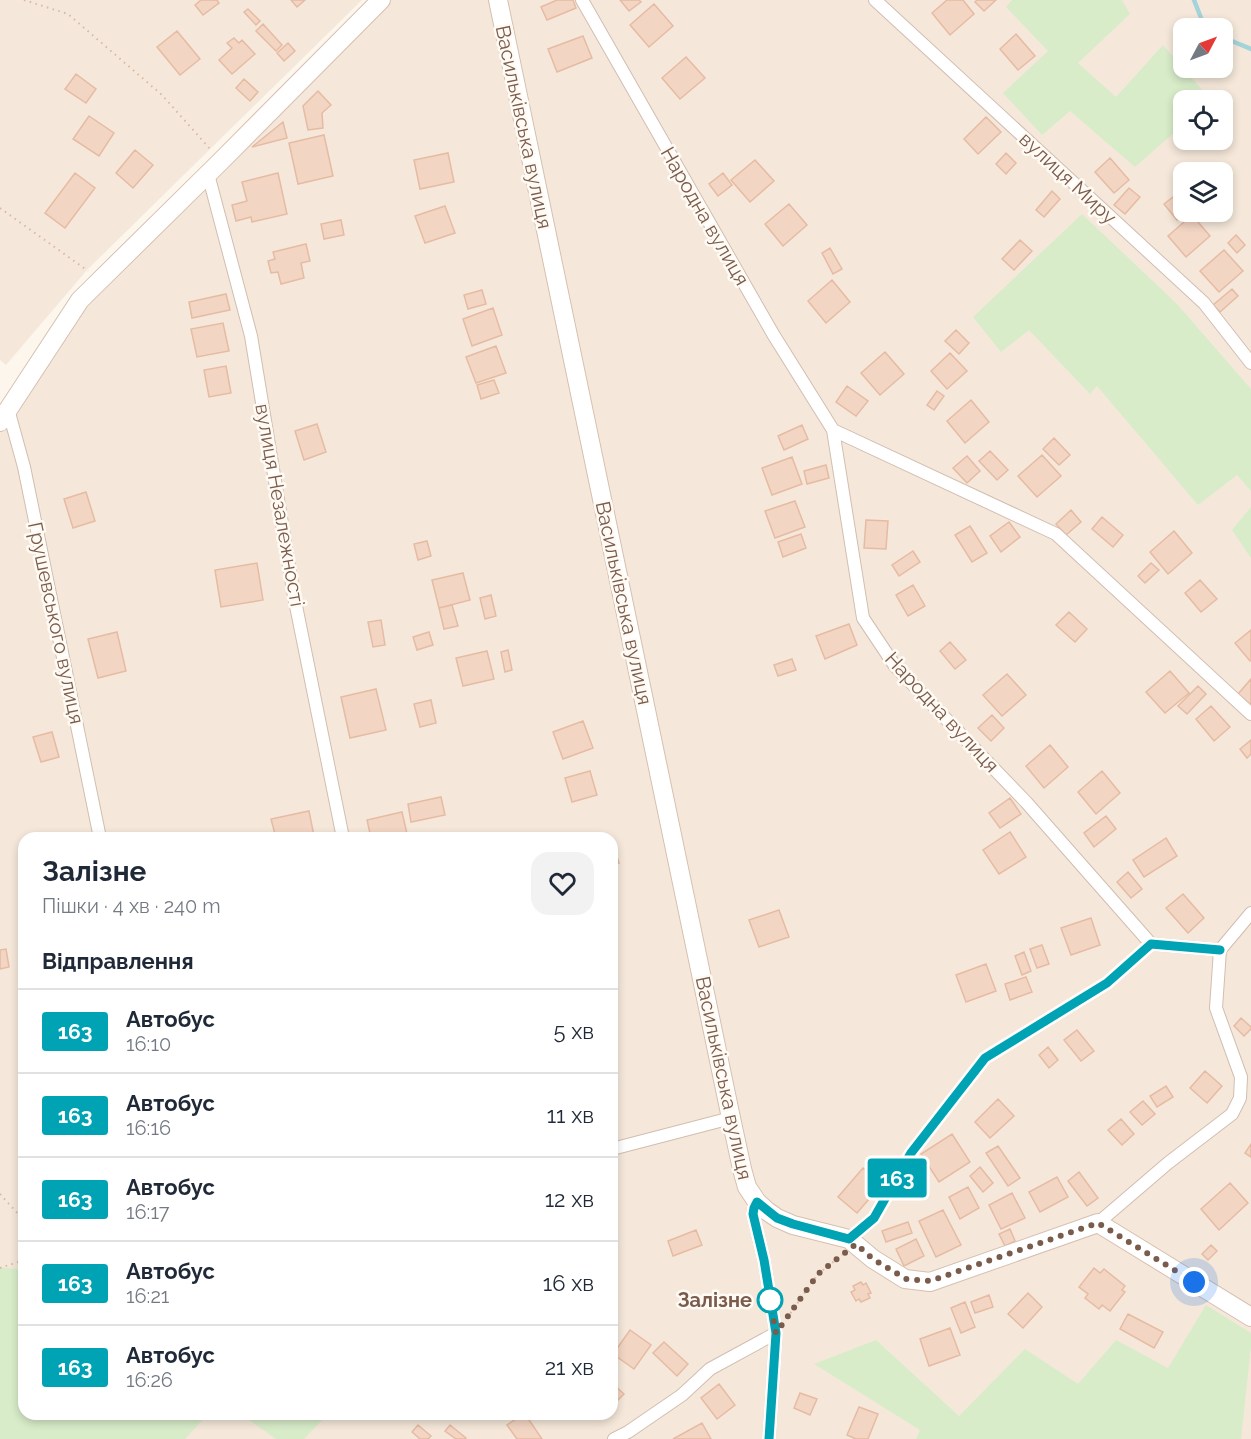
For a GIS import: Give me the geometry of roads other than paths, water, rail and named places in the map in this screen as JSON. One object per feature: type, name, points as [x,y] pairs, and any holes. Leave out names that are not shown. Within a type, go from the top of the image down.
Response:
[{"type":"street","points":[[4,415],[80,300],[381,0]]},
{"type":"street","name":"Васильківська вулиця","points":[[498,0],[731,1118],[747,1187],[757,1202]]},
{"type":"street","name":"Народна вулиця","points":[[582,0],[773,334],[833,430],[863,618],[895,666],[1026,802],[1151,944]]},
{"type":"street","name":"вулиця Миру","points":[[875,0],[1204,303],[1251,363]]},
{"type":"street","name":"вулиця Незалежності","points":[[208,174],[251,336],[294,596],[342,832]]},
{"type":"street","name":"Грушевського вулиця","points":[[4,415],[24,467],[99,832]]},
{"type":"street","points":[[833,430],[1056,534],[1251,714]]},
{"type":"street","points":[[769,1439],[776,1333],[764,1260],[753,1214],[757,1202],[777,1218],[853,1242],[873,1259],[906,1279],[930,1281],[1098,1223],[1168,1163],[1232,1114],[1240,1098],[1241,1077],[1216,1008],[1220,950],[1251,912]]},
{"type":"street","points":[[1151,944],[1220,950]]},
{"type":"street","points":[[618,1147],[731,1118]]},
{"type":"street","points":[[1098,1223],[1251,1317]]},
{"type":"street","points":[[614,1439],[682,1395],[710,1369],[776,1333]]},
{"type":"lane","points":[[853,1242],[874,1218],[911,1153],[985,1058],[1107,983],[1151,944]]},
{"type":"waterway","points":[[1194,0],[1201,18]]},
{"type":"waterway","points":[[1233,42],[1251,49]]},
{"type":"place","name":"Залізне","points":[[770,1300]]}]
